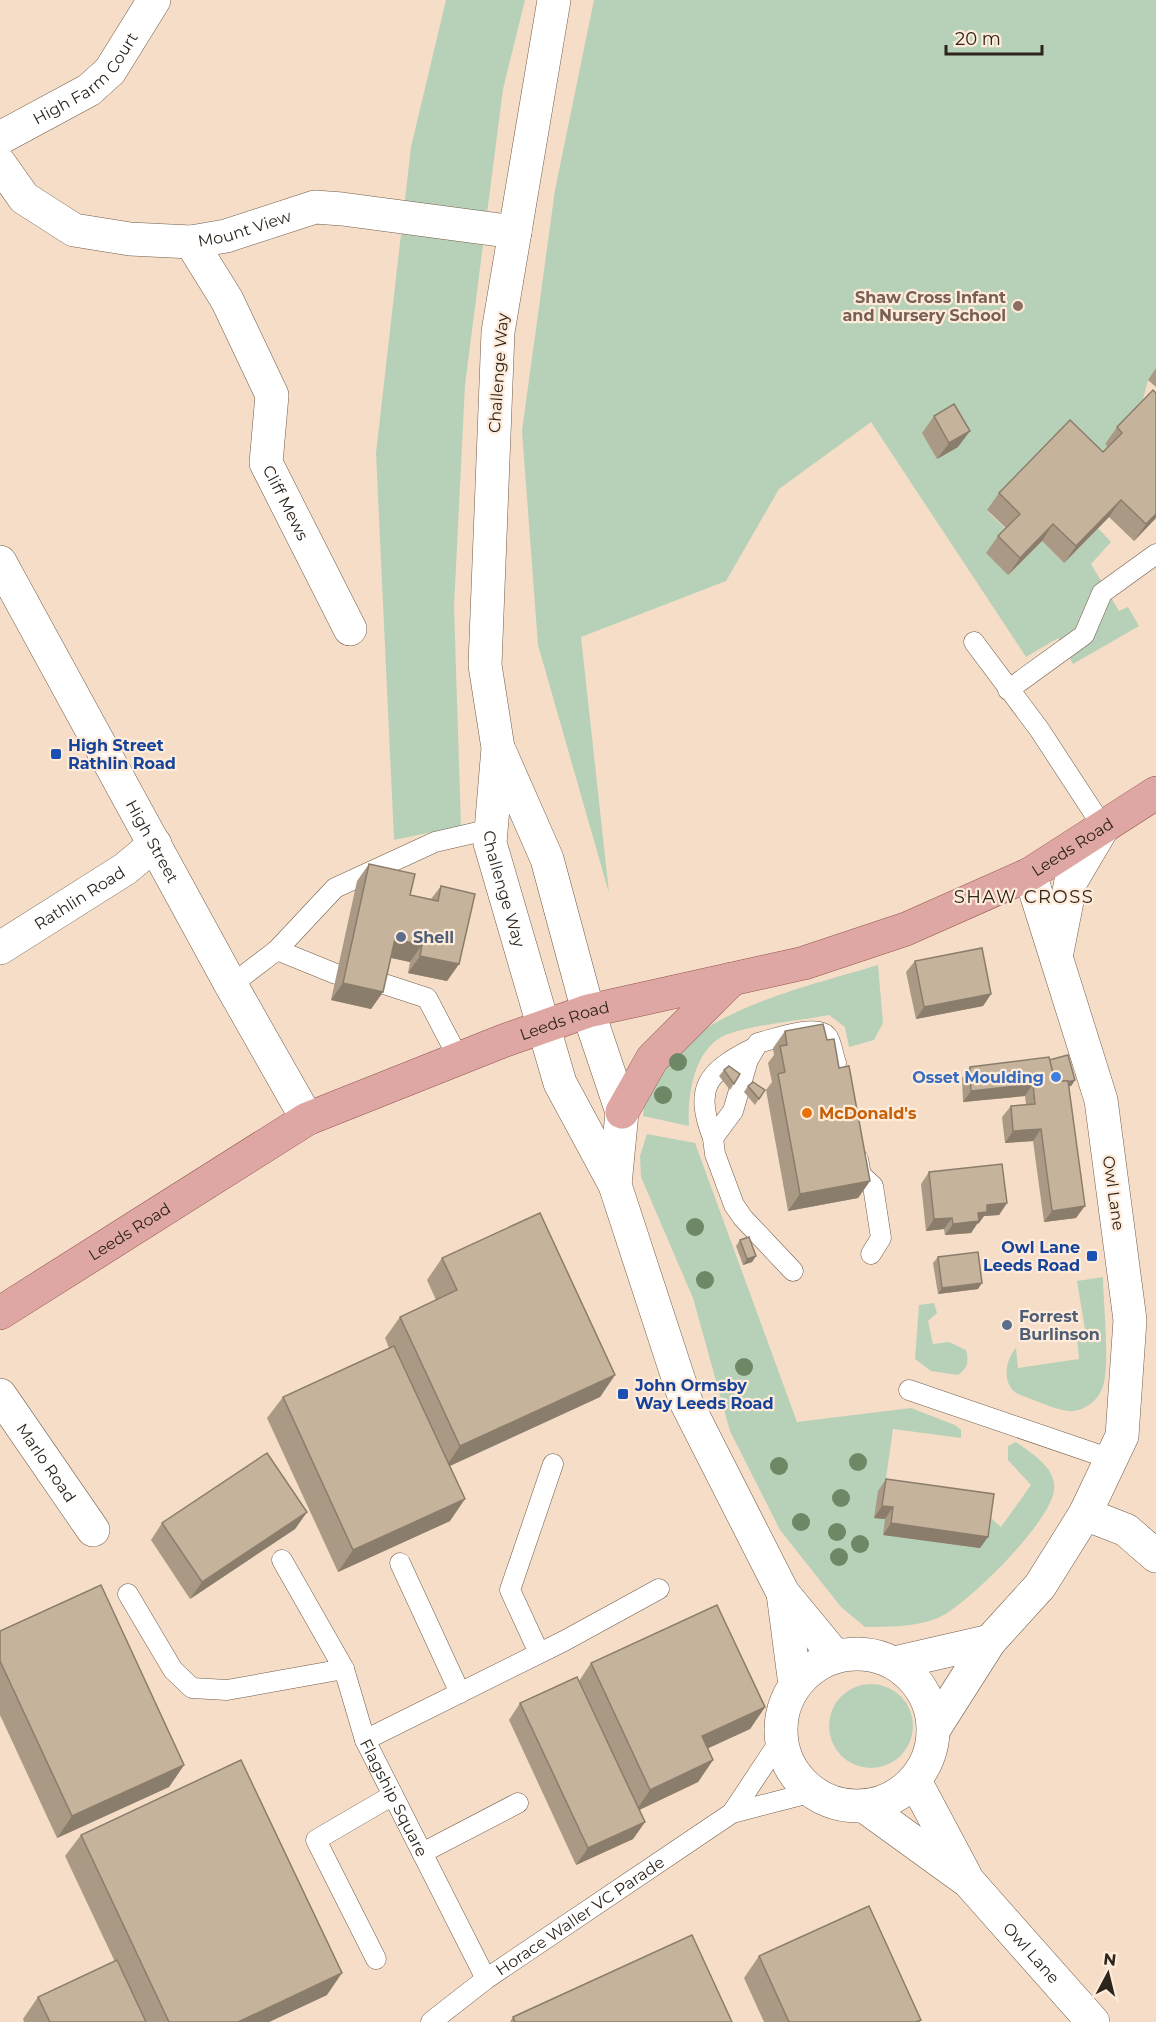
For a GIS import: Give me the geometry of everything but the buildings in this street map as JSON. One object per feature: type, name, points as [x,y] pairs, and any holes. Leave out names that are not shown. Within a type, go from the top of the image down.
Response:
[{"type":"main road","name":"High Farm Court","points":[[0,138],[89,90],[110,71],[154,0]]},
{"type":"main road","name":"Challenge Way","points":[[554,0],[498,332],[485,665],[498,748],[490,843],[560,1083],[615,1185]]},
{"type":"main road","name":"Mount View","points":[[0,164],[24,198],[74,230],[130,239],[191,242],[226,236],[315,207],[342,208],[515,232]]},
{"type":"main road","name":"Cliff Mews","points":[[191,242],[227,300],[272,394],[266,463],[350,629]]},
{"type":"main road","name":"High Street","points":[[0,562],[231,985],[308,1119]]},
{"type":"main road","name":"Challenge Way","points":[[498,748],[546,859],[588,1011],[622,1112]]},
{"type":"main road","name":"Leeds Road","points":[[0,1313],[308,1119],[543,1026],[588,1011],[804,963],[889,935],[1030,874],[1156,793]]},
{"type":"main road","points":[[1057,956],[1071,881],[1103,827]]},
{"type":"main road","name":"Rathlin Road","points":[[0,948],[125,869],[155,844]]},
{"type":"main road","name":"Owl Lane","points":[[934,1729],[990,1641],[1040,1586],[1085,1514],[1122,1437],[1130,1320],[1101,1100],[1030,874]]},
{"type":"main road","points":[[732,979],[652,1059],[622,1112],[615,1185],[686,1402],[783,1593],[835,1656]]},
{"type":"main road","name":"Marlo Road","points":[[0,1395],[93,1530]]},
{"type":"main road","points":[[1085,1514],[1126,1530],[1156,1556]]},
{"type":"main road","points":[[783,1593],[795,1685]]},
{"type":"main road","points":[[894,1663],[990,1641]]},
{"type":"main road","points":[[862,1653],[894,1663],[915,1679],[929,1702],[934,1729],[930,1755],[915,1781],[894,1797],[864,1806],[837,1804],[813,1792],[794,1773],[781,1740],[782,1713],[795,1685],[814,1666],[835,1656],[862,1653]]},
{"type":"main road","points":[[915,1781],[969,1882]]},
{"type":"main road","points":[[864,1806],[969,1882]]},
{"type":"main road","name":"Owl Lane","points":[[969,1882],[1093,2022]]},
{"type":"lane","points":[[1008,690],[1084,635],[1102,593],[1156,554]]},
{"type":"lane","points":[[974,642],[1039,729],[1103,827]]},
{"type":"lane","points":[[231,985],[277,950],[335,888],[435,842],[491,829]]},
{"type":"lane","points":[[277,950],[336,974],[378,982],[427,998],[459,1059]]},
{"type":"lane","points":[[713,1138],[733,1111],[753,1049],[758,1043],[811,1030],[820,1032],[827,1036],[843,1086]]},
{"type":"lane","points":[[753,1049],[728,1061],[716,1072],[704,1093],[704,1115],[713,1138],[715,1154],[734,1205],[743,1218],[793,1270]]},
{"type":"lane","points":[[855,1142],[861,1175],[873,1186],[881,1238],[872,1254]]},
{"type":"lane","points":[[909,1390],[1111,1459]]},
{"type":"lane","points":[[539,1653],[510,1590],[553,1464]]},
{"type":"lane","name":"Flagship Square","points":[[282,1560],[344,1669],[365,1740],[486,1979]]},
{"type":"lane","points":[[400,1563],[460,1693]]},
{"type":"lane","points":[[365,1740],[539,1653],[659,1589]]},
{"type":"lane","points":[[128,1594],[173,1670],[192,1688],[227,1690],[344,1669]]},
{"type":"lane","points":[[732,1813],[781,1740]]},
{"type":"lane","points":[[732,1813],[813,1792]]},
{"type":"lane","points":[[376,1959],[316,1840],[393,1795]]},
{"type":"lane","points":[[422,1853],[518,1803]]},
{"type":"lane","name":"Horace Waller VC Parade","points":[[432,2022],[486,1979],[732,1813]]},
{"type":"green space","points":[[446,0],[525,0],[503,89],[465,385],[454,607],[461,826],[394,840],[376,453],[411,147]]},
{"type":"green space","points":[[594,0],[1156,0],[1156,372],[1148,380],[1141,407],[1105,444],[1110,449],[987,511],[1008,531],[1008,575],[1042,541],[1064,563],[1098,528],[1111,542],[1091,564],[1119,611],[1128,607],[1139,626],[1073,664],[1058,638],[1026,657],[871,422],[779,489],[726,581],[581,637],[609,893],[538,645],[522,431],[555,190]]},
{"type":"green space","points":[[878,965],[883,1023],[874,1040],[849,1047],[845,1027],[829,1015],[765,1025],[728,1034],[716,1040],[700,1060],[691,1087],[689,1126],[643,1116],[653,1082],[673,1054],[701,1031],[772,997]]},
{"type":"green space","points":[[647,1134],[695,1143],[797,1422],[911,1408],[955,1425],[961,1430],[961,1438],[893,1429],[884,1492],[874,1518],[985,1513],[1001,1527],[1031,1485],[1008,1460],[1008,1446],[1016,1442],[1047,1468],[1054,1482],[1054,1490],[1039,1522],[987,1580],[951,1610],[938,1618],[911,1625],[865,1627],[841,1607],[780,1530],[730,1431],[693,1298],[641,1177],[640,1156]]},
{"type":"green space","points":[[1103,1277],[1106,1367],[1102,1389],[1097,1397],[1083,1408],[1069,1411],[1045,1405],[1016,1393],[1007,1378],[1007,1365],[1016,1348],[1018,1368],[1079,1359],[1077,1337],[1085,1329],[1077,1281]]},
{"type":"green space","points":[[934,1303],[937,1313],[928,1321],[933,1344],[949,1342],[966,1350],[967,1364],[958,1375],[931,1371],[915,1359],[919,1305]]},
{"type":"green space","points":[[863,1684],[879,1684],[895,1691],[906,1702],[913,1718],[910,1742],[901,1756],[879,1768],[863,1768],[847,1761],[836,1750],[829,1734],[829,1718],[836,1702],[847,1691]]},
{"type":"place","name":"Shaw Cross Infant and Nursery School","points":[[1018,306]]},
{"type":"place","name":"High Street Rathlin Road","points":[[56,754]]},
{"type":"place","name":"Shell","points":[[401,937]]},
{"type":"place","name":"Osset Moulding","points":[[1056,1077]]},
{"type":"place","name":"McDonald's","points":[[807,1113]]},
{"type":"place","name":"Owl Lane Leeds Road","points":[[1092,1256]]},
{"type":"place","name":"Forrest Burlinson","points":[[1007,1325]]},
{"type":"place","name":"John Ormsby Way Leeds Road","points":[[623,1394]]},
{"type":"district","name":"SHAW CROSS","points":[[1024,897]]}]
